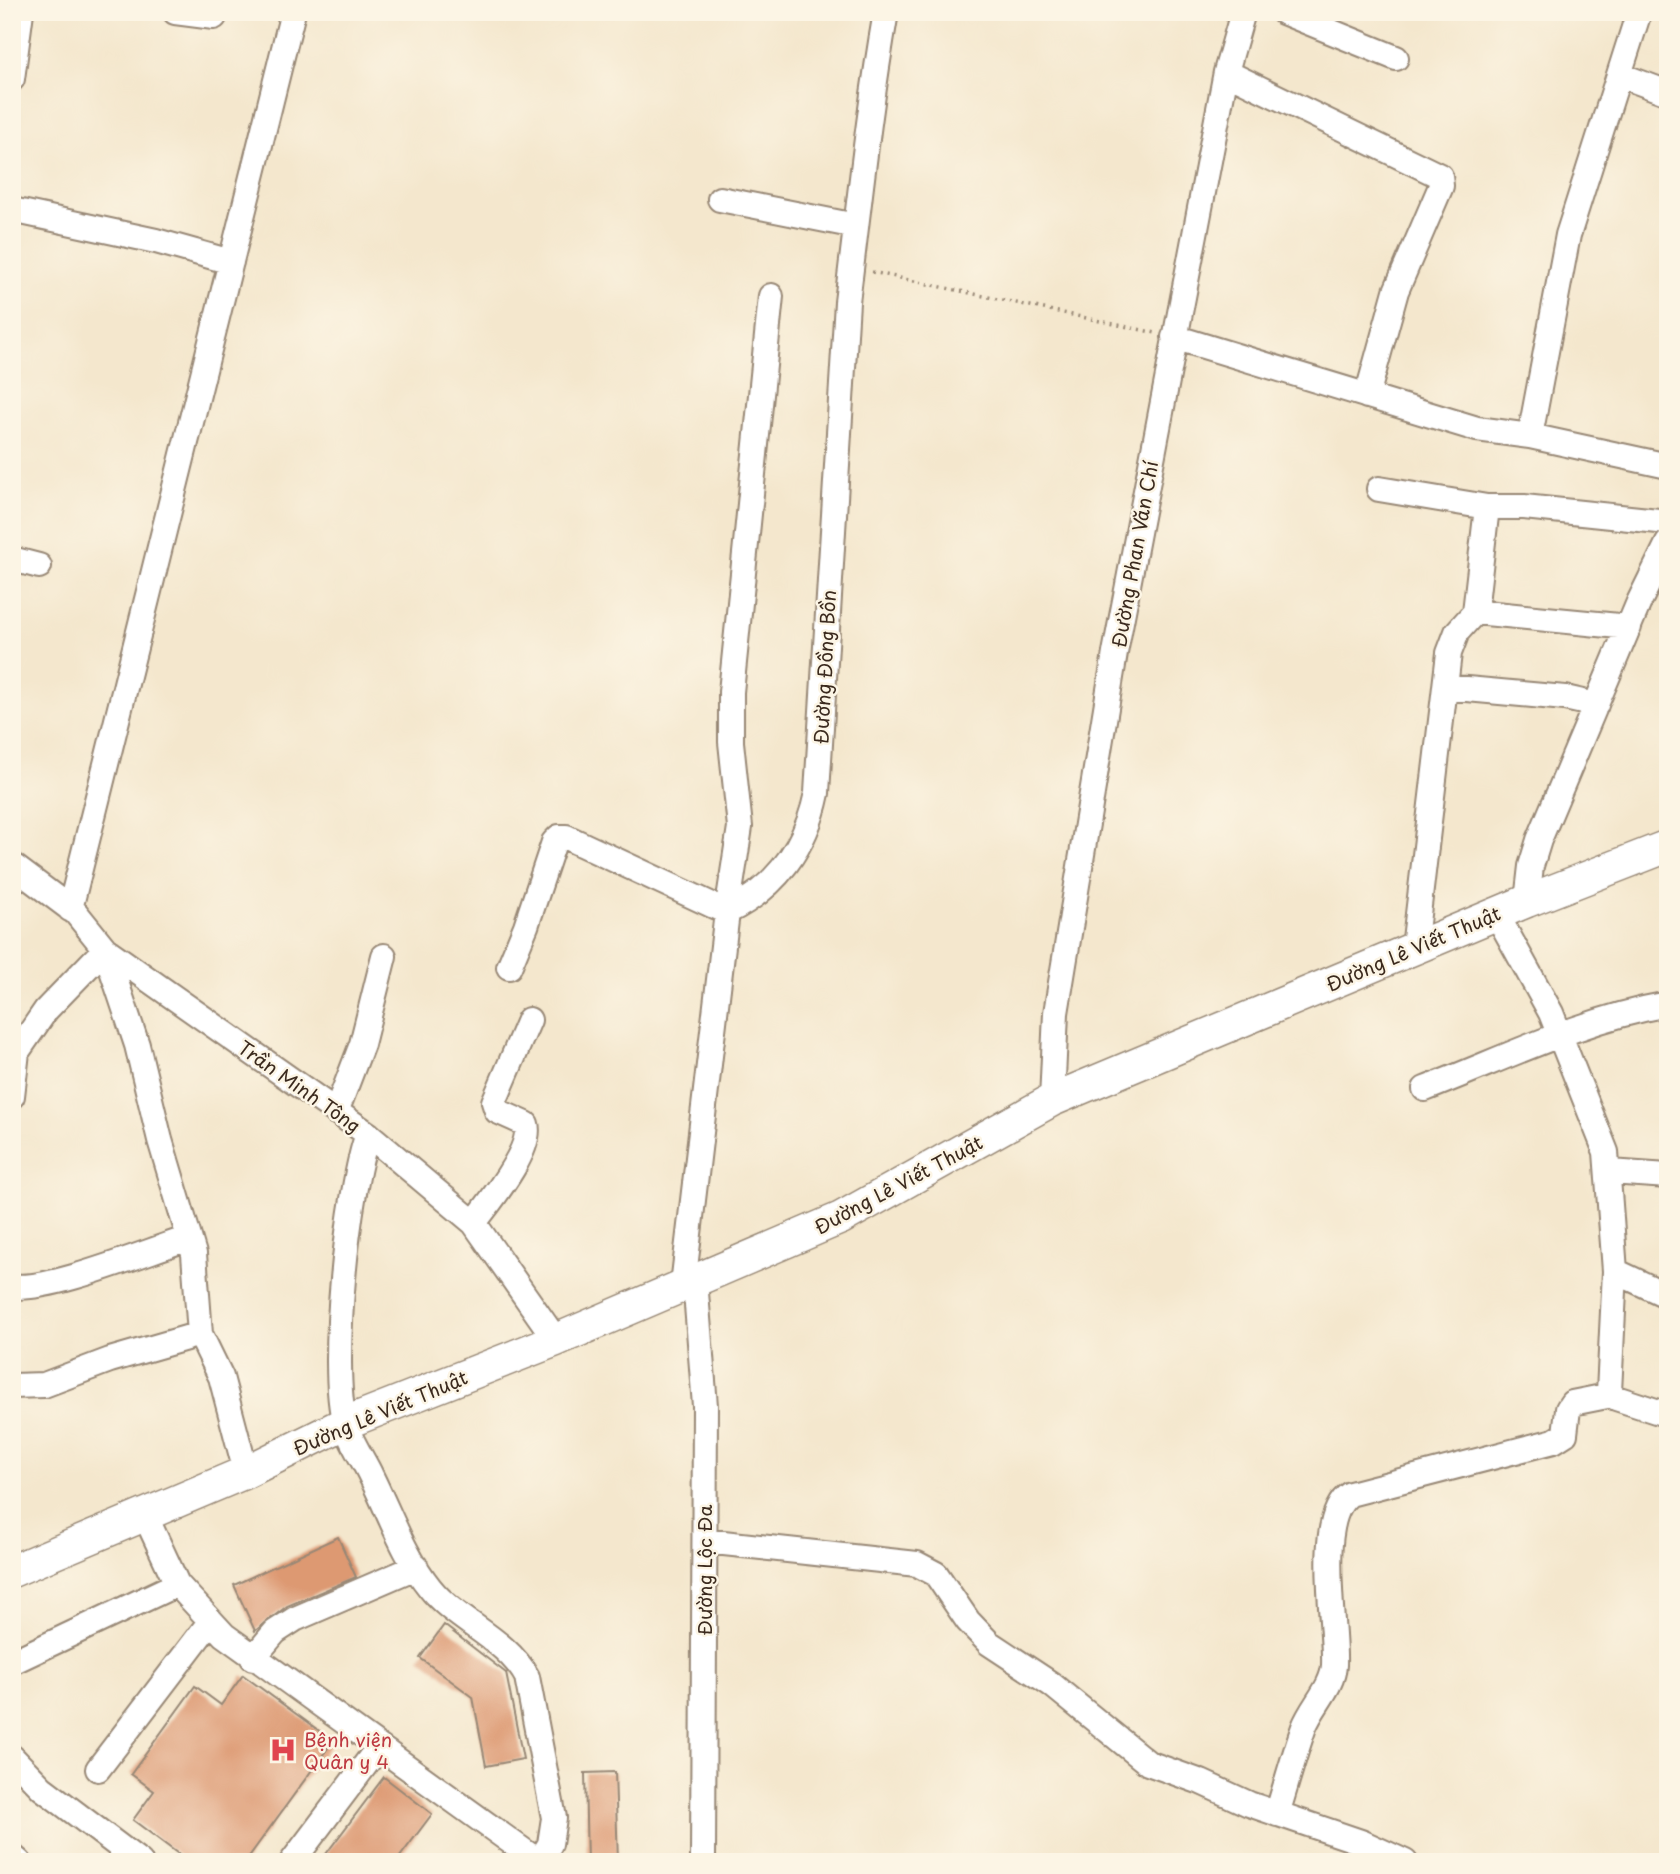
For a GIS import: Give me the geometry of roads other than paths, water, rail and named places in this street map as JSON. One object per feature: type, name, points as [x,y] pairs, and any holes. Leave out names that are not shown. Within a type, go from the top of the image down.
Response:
[{"type":"main road","name":"Đường Lê Viết Thuật","points":[[12,1571],[246,1472],[345,1423],[556,1340],[841,1218],[1052,1100],[1496,913],[1668,846]]},
{"type":"street","points":[[12,79],[21,12]]},
{"type":"street","points":[[175,12],[214,17]]},
{"type":"street","points":[[70,909],[293,12]]},
{"type":"street","name":"Đường Đồng Bồn","points":[[727,912],[751,900],[780,873],[803,838],[815,802],[847,302],[853,267],[867,118],[886,12]]},
{"type":"street","name":"Đường Phan Văn Chí","points":[[1052,1100],[1056,1013],[1115,653],[1226,72],[1243,12]]},
{"type":"street","points":[[1283,12],[1351,42],[1396,58]]},
{"type":"street","points":[[1530,436],[1568,235],[1639,12]]},
{"type":"street","points":[[1226,72],[1440,176],[1441,186],[1387,318],[1367,396]]},
{"type":"street","points":[[1620,75],[1668,93]]},
{"type":"street","points":[[720,200],[856,226]]},
{"type":"street","points":[[12,209],[156,241],[230,262]]},
{"type":"street","points":[[689,1282],[727,912],[740,827],[731,742],[731,692],[771,296]]},
{"type":"street","points":[[1174,337],[1477,429],[1530,436],[1668,466]]},
{"type":"street","points":[[1380,489],[1487,507],[1524,507],[1668,522]]},
{"type":"street","points":[[1414,948],[1451,645],[1457,632],[1475,612],[1487,507]]},
{"type":"street","points":[[1527,901],[1531,866],[1539,840],[1629,626],[1668,543]]},
{"type":"street","points":[[12,559],[38,566]]},
{"type":"street","points":[[1475,612],[1629,626]]},
{"type":"street","points":[[1445,687],[1565,698],[1596,705]]},
{"type":"street","points":[[509,967],[526,926],[554,842],[559,837],[727,912]]},
{"type":"street","name":"Trần Minh Tông","points":[[12,865],[70,909],[105,949],[368,1134],[474,1223],[556,1340]]},
{"type":"street","points":[[1496,913],[1547,1005],[1602,1138],[1610,1171],[1615,1271],[1607,1385],[1612,1395]]},
{"type":"street","points":[[12,1096],[17,1052],[46,1010],[105,949],[138,1045],[194,1254],[200,1334],[221,1377],[246,1472]]},
{"type":"street","points":[[336,1112],[362,1044],[384,956]]},
{"type":"street","points":[[1426,1089],[1559,1034],[1611,1016],[1668,1004]]},
{"type":"street","points":[[474,1223],[510,1173],[526,1136],[526,1125],[497,1111],[494,1102],[529,1020]]},
{"type":"street","points":[[145,1515],[177,1584],[210,1622],[253,1658],[539,1862],[550,1844],[554,1818],[527,1676],[514,1657],[442,1602],[416,1567],[345,1423],[340,1373],[341,1323],[352,1194],[368,1134]]},
{"type":"street","points":[[1610,1171],[1668,1176]]},
{"type":"street","points":[[12,1286],[36,1285],[96,1269],[189,1238]]},
{"type":"street","points":[[1615,1271],[1668,1296]]},
{"type":"street","name":"Đường Lộc Đa","points":[[689,1282],[705,1406],[703,1862]]},
{"type":"street","points":[[12,1386],[44,1385],[110,1360],[200,1334]]},
{"type":"street","points":[[1277,1814],[1305,1726],[1334,1671],[1330,1570],[1337,1507],[1350,1494],[1554,1441],[1564,1434],[1568,1409],[1572,1403],[1612,1395],[1668,1415]]},
{"type":"street","points":[[705,1541],[928,1567],[979,1634],[1051,1684],[1138,1756],[1160,1768],[1277,1814],[1342,1835],[1405,1862]]},
{"type":"street","points":[[253,1658],[275,1632],[295,1619],[416,1567]]},
{"type":"street","points":[[12,1662],[177,1584]]},
{"type":"street","points":[[98,1769],[210,1622]]},
{"type":"street","points":[[292,1862],[378,1748]]},
{"type":"street","points":[[12,1757],[42,1788],[134,1860]]},
{"type":"street","points":[[12,1856],[19,1862]]},
{"type":"place","name":"Bệnh viện Quân y 4","points":[[283,1750]]}]
